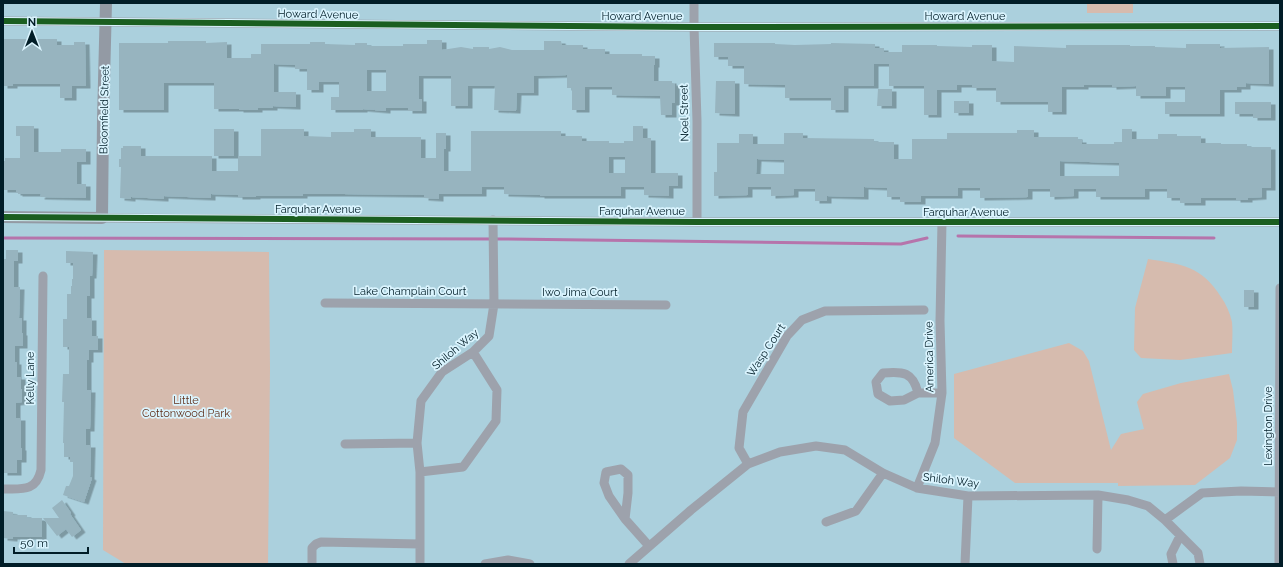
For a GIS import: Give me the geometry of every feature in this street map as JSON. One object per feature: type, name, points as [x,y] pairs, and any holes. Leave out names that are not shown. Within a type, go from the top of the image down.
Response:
[{"type":"street","name":"Bloomfield Street","points":[[102,218],[106,3]]},
{"type":"street","name":"Noel Street","points":[[694,3],[697,121],[697,222]]},
{"type":"street","name":"Howard Avenue","points":[[3,21],[694,26],[1280,26]]},
{"type":"street","name":"Farquhar Avenue","points":[[3,217],[697,222],[1280,222]]},
{"type":"street","name":"Shiloh Way","points":[[420,564],[420,472],[417,443],[421,401],[442,372],[473,352],[489,336],[494,304],[493,220]]},
{"type":"street","name":"America Drive","points":[[917,488],[935,443],[942,393],[940,321],[942,222]]},
{"type":"street","name":"Kelly Lane","points":[[3,489],[24,489],[41,482],[43,276]]},
{"type":"street","name":"Lexington Drive","points":[[1279,564],[1280,288]]},
{"type":"street","name":"Lake Champlain Court","points":[[326,303],[494,304]]},
{"type":"street","name":"Iwo Jima Court","points":[[494,304],[666,305]]},
{"type":"street","name":"Wasp Court","points":[[748,464],[738,448],[743,412],[787,336],[802,320],[825,311],[924,310]]},
{"type":"street","points":[[420,472],[463,467],[496,421],[497,390],[473,352]]},
{"type":"street","points":[[918,393],[915,382],[910,376],[897,371],[883,373],[876,382],[878,394],[890,401],[904,400],[918,393],[942,393]]},
{"type":"street","points":[[345,444],[417,443]]},
{"type":"street","name":"Shiloh Way","points":[[631,563],[691,510],[748,464],[780,452],[816,446],[845,450],[883,473],[917,488],[968,496],[1098,495],[1128,500],[1148,506],[1165,520],[1198,553],[1200,564]]},
{"type":"street","points":[[625,518],[628,493],[628,475],[621,469],[606,472],[604,483],[609,496],[625,518],[649,546]]},
{"type":"street","points":[[826,522],[856,511],[883,473]]},
{"type":"street","points":[[1165,520],[1202,493],[1242,491],[1280,492]]},
{"type":"street","points":[[1097,549],[1098,495]]},
{"type":"street","points":[[965,564],[968,496]]},
{"type":"street","points":[[1173,564],[1172,554],[1180,536]]},
{"type":"street","points":[[312,564],[312,548],[321,542],[420,544]]},
{"type":"street","points":[[485,564],[508,560],[530,564]]},
{"type":"green space","points":[[1087,3],[1133,3],[1133,13],[1087,13]]},
{"type":"green space","name":"Little Cottonwood Park","points":[[104,250],[269,252],[270,369],[268,564],[126,564],[103,550]]},
{"type":"green space","points":[[1148,259],[1190,268],[1206,279],[1214,287],[1225,303],[1232,322],[1232,353],[1180,360],[1141,358],[1134,350],[1135,308]]},
{"type":"green space","points":[[1069,343],[1083,351],[1089,361],[1111,450],[1121,434],[1144,429],[1137,402],[1143,394],[1181,383],[1229,374],[1233,390],[1237,423],[1237,440],[1230,458],[1195,485],[1118,486],[1118,483],[1015,483],[954,438],[954,374]]},
{"type":"building","points":[[3,39],[57,39],[57,45],[74,45],[74,42],[85,42],[86,86],[72,86],[72,98],[60,98],[60,84],[13,84],[13,86],[3,86]]},
{"type":"building","points":[[427,40],[442,40],[442,50],[461,47],[473,49],[473,47],[489,47],[489,49],[500,47],[512,50],[544,50],[544,41],[561,41],[562,45],[583,45],[583,49],[605,49],[605,54],[642,54],[642,56],[655,56],[654,81],[672,81],[672,83],[675,84],[675,103],[672,103],[672,115],[661,115],[660,96],[612,95],[612,87],[585,87],[585,110],[572,110],[572,88],[567,88],[567,75],[534,76],[534,93],[517,93],[516,111],[494,110],[495,86],[468,86],[468,106],[451,106],[451,76],[419,76],[419,99],[422,99],[422,111],[408,111],[408,108],[386,108],[386,111],[363,109],[331,110],[331,97],[339,97],[339,82],[319,82],[319,90],[307,90],[307,69],[295,69],[295,65],[274,64],[274,92],[296,92],[296,107],[273,106],[273,108],[258,108],[258,110],[214,109],[214,83],[164,83],[164,110],[119,110],[119,43],[168,43],[168,41],[206,41],[206,43],[227,42],[227,58],[251,58],[251,54],[261,54],[261,44],[310,44],[310,42],[325,42],[325,44],[355,45],[355,43],[367,43],[367,46],[403,46],[403,44],[427,44]],"holes":[[[367,70],[386,70],[386,91],[367,91]]]},
{"type":"building","points":[[714,43],[775,43],[795,45],[831,43],[875,44],[875,48],[884,48],[884,52],[902,52],[902,45],[972,47],[972,45],[992,45],[992,61],[1014,62],[1014,46],[1066,48],[1066,45],[1130,45],[1186,48],[1186,44],[1220,44],[1220,48],[1269,47],[1269,84],[1246,83],[1246,87],[1237,87],[1237,90],[1220,90],[1220,114],[1165,114],[1165,102],[1185,102],[1185,87],[1166,87],[1166,96],[1136,96],[1136,86],[1112,87],[1112,85],[1084,85],[1084,87],[1062,87],[1062,112],[1048,112],[1048,102],[996,102],[996,88],[972,88],[972,85],[957,85],[957,90],[937,90],[937,115],[924,115],[924,86],[889,86],[889,64],[874,64],[874,86],[844,86],[844,110],[831,110],[831,98],[785,98],[785,85],[744,84],[744,66],[728,66],[728,57],[714,57]]},
{"type":"building","points":[[716,81],[735,81],[735,114],[715,113]]},
{"type":"building","points":[[878,89],[892,89],[892,106],[877,106]]},
{"type":"building","points":[[954,101],[969,101],[969,113],[954,113]]},
{"type":"building","points":[[1235,102],[1271,102],[1271,118],[1253,118],[1253,114],[1235,114]]},
{"type":"building","points":[[16,126],[34,126],[34,152],[61,152],[61,149],[86,149],[86,162],[77,162],[77,184],[86,184],[86,198],[40,197],[41,194],[18,194],[16,193],[16,190],[3,190],[3,161],[5,161],[5,158],[20,158],[20,136],[16,136]]},
{"type":"building","points":[[633,126],[643,126],[643,138],[651,138],[651,173],[678,173],[678,186],[669,186],[669,196],[644,195],[644,187],[621,187],[621,196],[540,196],[504,194],[504,187],[482,187],[482,194],[439,194],[439,199],[424,198],[424,195],[343,194],[238,197],[238,195],[211,194],[211,198],[164,196],[164,199],[131,197],[131,199],[120,198],[121,167],[119,167],[119,159],[121,159],[121,148],[123,148],[123,146],[141,146],[141,156],[212,156],[212,171],[238,171],[238,156],[261,156],[261,129],[304,129],[304,136],[331,137],[331,132],[354,132],[354,129],[371,129],[371,137],[421,137],[421,158],[436,158],[436,133],[446,133],[444,171],[471,171],[471,131],[561,131],[561,136],[582,136],[582,141],[609,141],[609,143],[624,143],[624,141],[633,141]],"holes":[[[609,157],[625,157],[625,173],[609,173]]]},
{"type":"building","points":[[214,129],[234,129],[234,156],[214,156]]},
{"type":"building","points":[[1122,129],[1132,129],[1132,139],[1158,139],[1158,134],[1177,134],[1177,136],[1201,136],[1201,143],[1247,144],[1247,147],[1271,147],[1271,188],[1262,188],[1262,197],[1248,198],[1248,200],[1236,200],[1236,198],[1201,198],[1201,203],[1180,203],[1180,198],[1167,198],[1167,189],[1145,189],[1145,197],[1096,197],[1096,189],[1074,189],[1074,196],[1050,197],[1050,189],[1028,189],[1028,197],[980,198],[980,188],[958,188],[958,196],[921,196],[921,202],[900,202],[900,197],[887,197],[887,188],[864,187],[864,197],[827,196],[827,201],[815,201],[815,189],[794,189],[794,195],[771,196],[771,187],[748,187],[748,195],[714,196],[714,172],[717,172],[717,143],[739,143],[739,134],[753,134],[753,144],[784,144],[784,133],[803,133],[803,138],[874,139],[874,142],[894,142],[894,159],[912,159],[912,139],[947,139],[947,133],[1017,133],[1017,130],[1034,130],[1034,137],[1078,137],[1078,140],[1082,140],[1082,144],[1114,144],[1114,142],[1122,142]],"holes":[[[757,159],[784,160],[784,174],[756,174]],[[1060,161],[1119,163],[1119,176],[1060,176]]]},
{"type":"building","points":[[6,250],[18,250],[18,261],[14,261],[14,287],[20,287],[19,318],[22,318],[23,333],[23,346],[15,346],[17,377],[21,377],[22,389],[22,402],[16,403],[16,418],[21,418],[22,448],[22,460],[17,460],[17,473],[3,473],[3,259],[6,259]]},
{"type":"building","points":[[66,251],[93,252],[92,276],[90,276],[90,296],[87,296],[87,318],[92,318],[92,336],[98,336],[98,350],[89,350],[89,360],[87,360],[87,390],[91,390],[90,429],[86,429],[86,445],[91,445],[90,477],[92,478],[84,502],[63,495],[66,486],[69,486],[73,476],[73,462],[70,462],[70,457],[64,457],[63,443],[63,374],[69,374],[69,347],[63,347],[63,319],[67,319],[67,294],[71,294],[73,279],[73,263],[66,263]]},
{"type":"building","points":[[1244,290],[1254,290],[1254,307],[1244,307]]},
{"type":"building","points":[[62,500],[81,530],[72,537],[66,529],[57,536],[43,518],[59,518],[52,508]]},
{"type":"building","points":[[3,511],[13,512],[13,515],[27,515],[27,518],[42,518],[42,537],[13,537],[13,539],[3,538]]},
{"type":"waterway","points":[[958,236],[1214,238]]},
{"type":"waterway","points":[[3,238],[506,239],[901,244],[927,238]]},
{"type":"cycle path","points":[[3,21],[694,27],[1280,26]]},
{"type":"cycle path","points":[[3,217],[697,222],[1280,222]]}]
